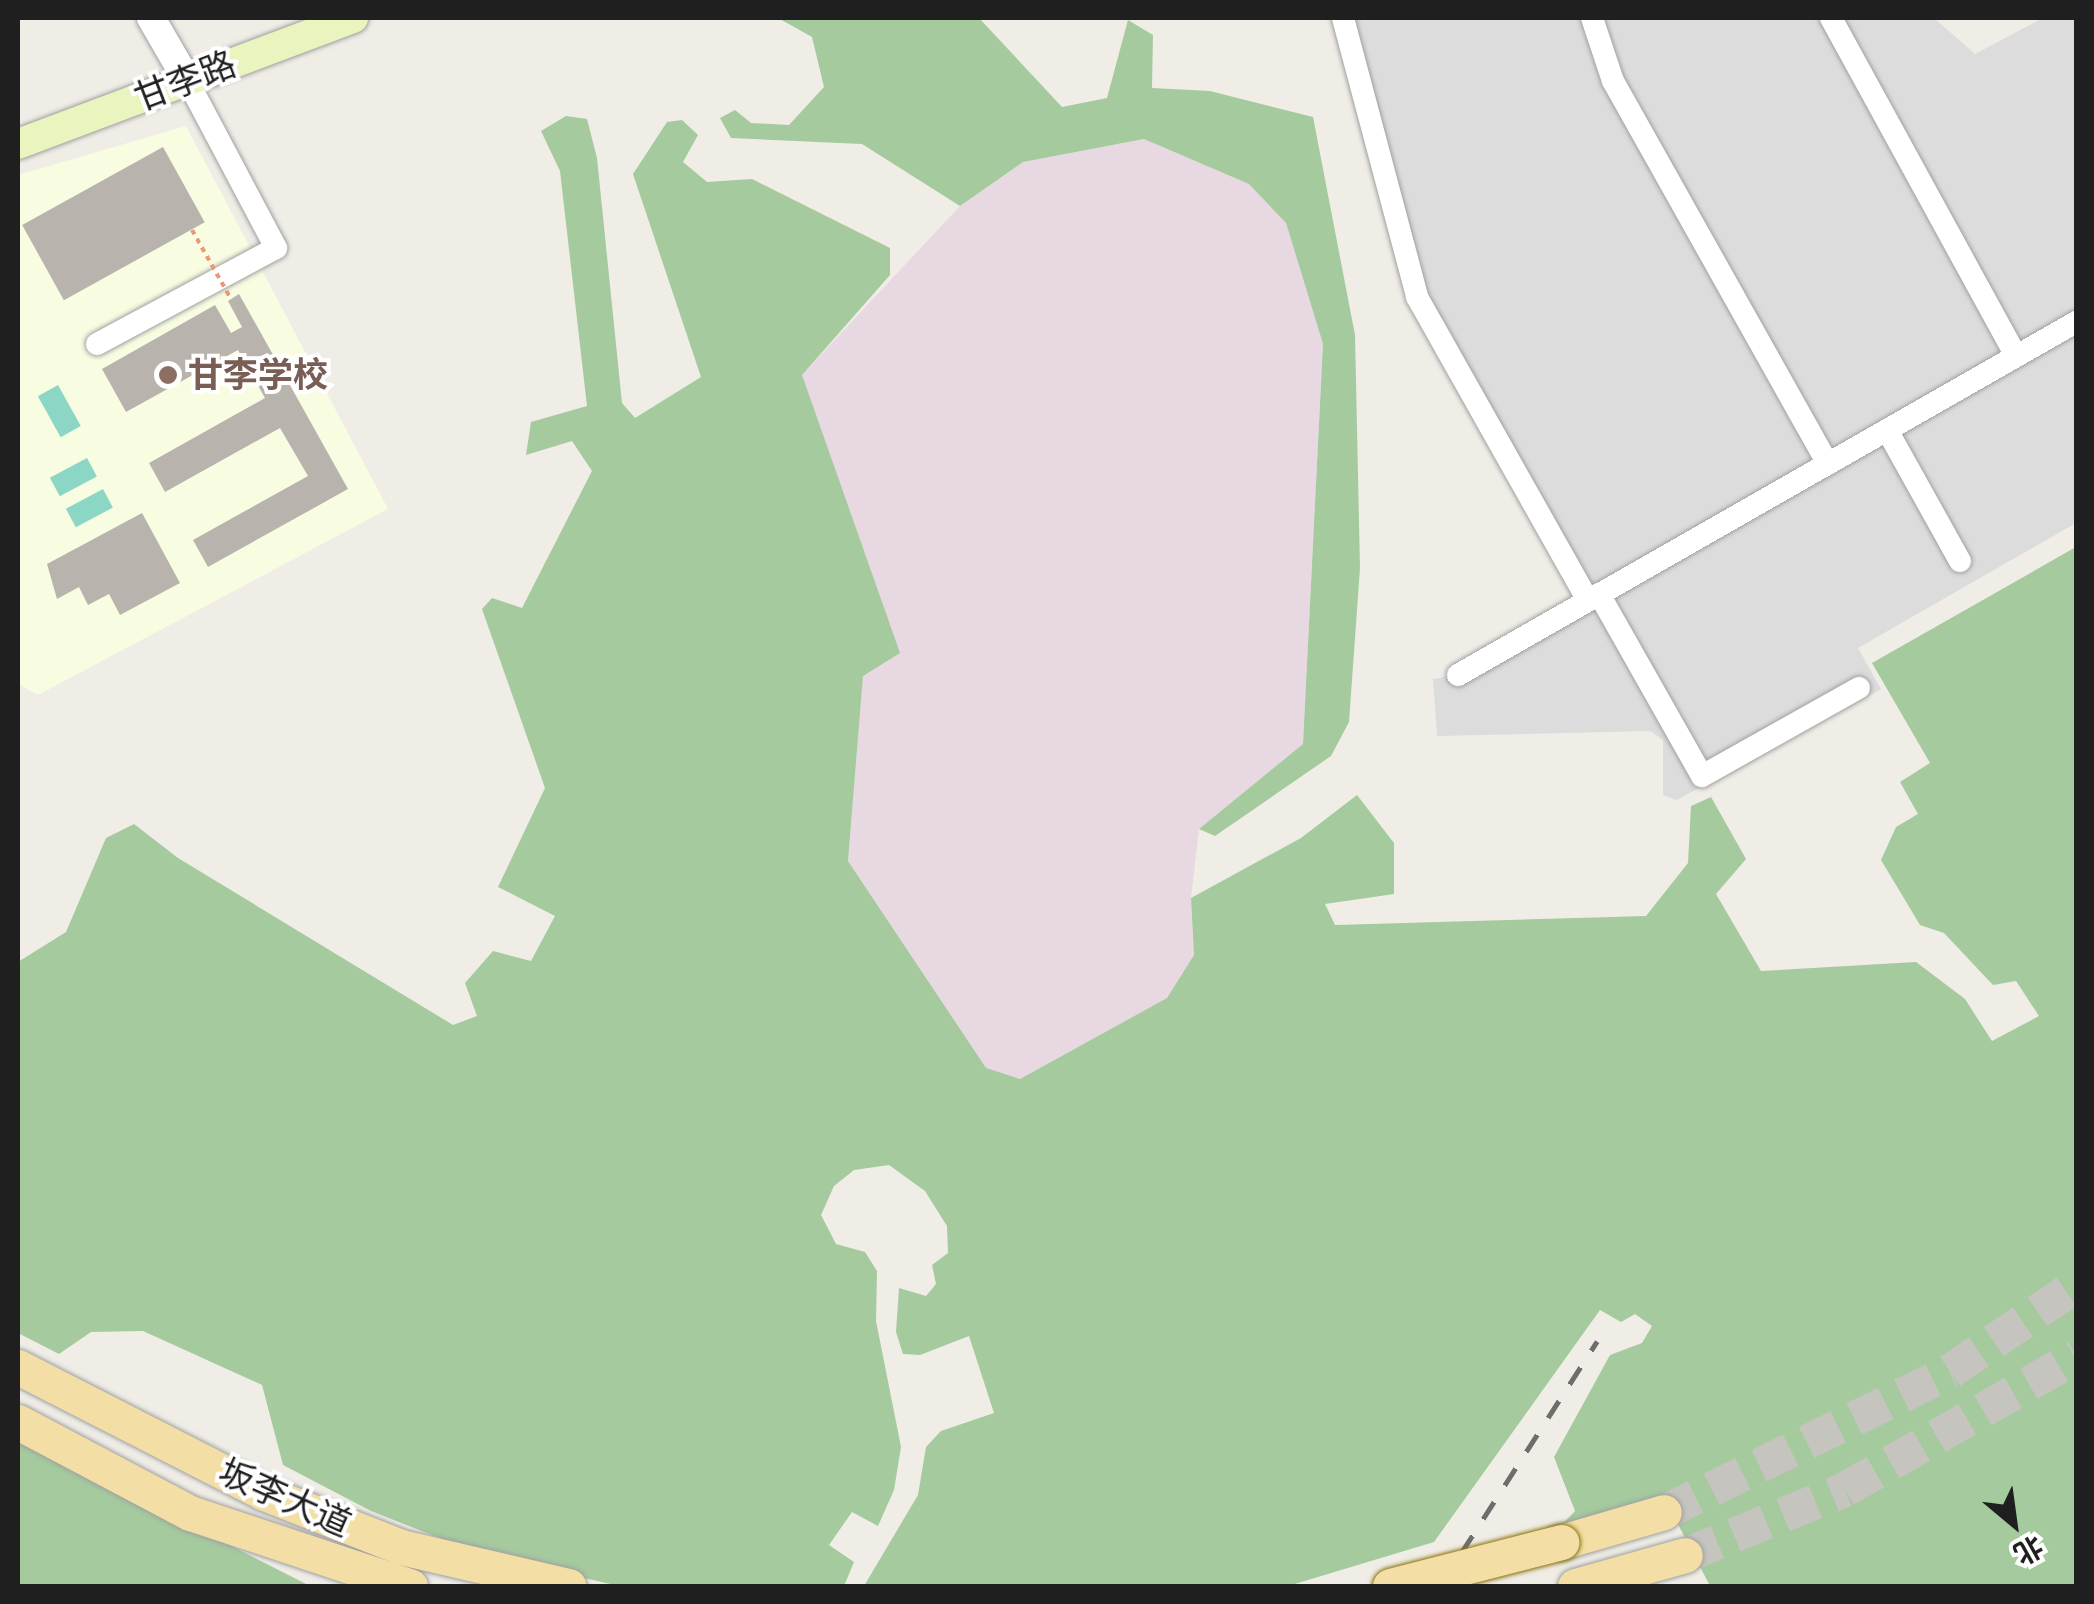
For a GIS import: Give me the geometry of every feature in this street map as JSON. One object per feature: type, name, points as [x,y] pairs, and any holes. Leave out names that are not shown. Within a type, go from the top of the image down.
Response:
[{"type":"main road","name":"甘李路","points":[[18,144],[294,18]]},
{"type":"main road","name":"甘李路","points":[[18,121],[353,18]]},
{"type":"main road","name":"坂李大道","points":[[18,1368],[264,1493],[401,1547],[568,1586]]},
{"type":"main road","name":"坂李大道","points":[[18,1422],[190,1513],[410,1586]]},
{"type":"main road","points":[[1390,1586],[1664,1512]]},
{"type":"main road","points":[[1576,1586],[1685,1555]]},
{"type":"street","points":[[98,344],[276,248],[150,18]]},
{"type":"street","points":[[1344,18],[1410,280],[1593,597],[1702,776],[1859,688]]},
{"type":"street","points":[[1592,18],[1612,81],[1828,464]]},
{"type":"street","points":[[1831,18],[2016,356]]},
{"type":"street","points":[[1458,675],[2076,322]]},
{"type":"street","points":[[1887,430],[1960,561]]},
{"type":"path","points":[[192,230],[231,299]]},
{"type":"shaded area","points":[[1343,18],[1934,18],[1975,54],[2043,18],[2076,18],[2076,523],[1858,648],[1881,689],[1677,800],[1663,795],[1663,740],[1650,731],[1437,736],[1433,679],[1458,675],[1588,600],[1438,336]]},
{"type":"shaded area","name":"甘李学校","points":[[186,126],[388,509],[38,695],[18,684],[18,175]]},
{"type":"shaded area","points":[[1144,139],[1249,184],[1286,223],[1323,344],[1303,744],[1199,829],[1191,898],[1194,955],[1167,998],[1020,1079],[986,1069],[848,861],[863,676],[802,375],[960,206],[1023,162]]},
{"type":"shaded area","points":[[58,385],[81,426],[61,437],[38,396]]},
{"type":"shaded area","points":[[87,458],[97,477],[60,496],[50,478]]},
{"type":"shaded area","points":[[103,489],[113,508],[76,527],[66,509]]},
{"type":"green space","points":[[778,18],[979,18],[1062,107],[1107,98],[1128,20],[1153,35],[1152,88],[1210,91],[1313,117],[1355,335],[1360,568],[1349,722],[1331,756],[1215,836],[1199,829],[1303,744],[1323,344],[1286,223],[1249,184],[1144,139],[1023,162],[960,206],[862,144],[731,138],[720,118],[735,110],[751,123],[789,125],[824,87],[812,37]]},
{"type":"green space","points":[[566,116],[587,119],[597,158],[622,403],[635,418],[701,377],[633,174],[667,122],[682,120],[698,135],[683,162],[707,182],[752,179],[890,248],[890,275],[802,375],[900,653],[863,676],[848,861],[986,1068],[1020,1079],[1167,998],[1194,955],[1191,898],[1301,838],[1357,795],[1394,843],[1394,894],[1325,904],[1335,925],[1646,916],[1688,863],[1691,806],[1711,797],[1746,859],[1716,894],[1761,971],[1916,962],[1965,999],[1992,1041],[2039,1016],[2016,981],[1993,985],[1944,933],[1920,925],[1881,860],[1896,827],[1918,814],[1900,782],[1930,763],[1872,663],[2076,547],[2076,1586],[1710,1586],[1665,1499],[1552,1535],[1575,1511],[1554,1457],[1610,1355],[1642,1343],[1652,1326],[1635,1314],[1621,1322],[1600,1310],[1434,1542],[1288,1586],[864,1586],[918,1495],[926,1447],[941,1431],[994,1413],[969,1336],[920,1355],[903,1354],[896,1332],[899,1288],[926,1296],[936,1284],[932,1265],[948,1253],[947,1226],[925,1191],[889,1165],[854,1170],[834,1186],[821,1215],[836,1244],[865,1252],[877,1271],[876,1321],[901,1447],[894,1490],[878,1526],[852,1512],[829,1545],[854,1562],[844,1586],[619,1586],[480,1554],[371,1511],[283,1465],[262,1385],[143,1331],[91,1332],[59,1354],[18,1333],[18,962],[66,932],[106,838],[134,824],[178,858],[453,1025],[477,1016],[465,983],[493,951],[531,961],[555,916],[498,887],[545,788],[482,609],[492,598],[522,608],[592,471],[572,441],[526,455],[531,422],[587,406],[560,171],[541,131]]},
{"type":"green space","points":[[18,1437],[310,1586],[18,1586]]},
{"type":"building","points":[[163,147],[205,222],[64,300],[22,225]]},
{"type":"building","points":[[239,294],[348,489],[208,567],[193,540],[308,476],[280,428],[165,492],[149,463],[265,398],[238,350],[126,412],[102,369],[215,305],[231,333],[242,327],[228,301]]},
{"type":"building","points":[[142,513],[180,583],[120,615],[109,594],[88,605],[79,587],[57,599],[47,564]]},
{"type":"tunnel","points":[[1664,1512],[1950,1371],[2076,1285]]},
{"type":"tunnel","points":[[1685,1555],[1845,1489],[2076,1356]]},
{"type":"railway","points":[[1440,1586],[1597,1341]]},
{"type":"place","name":"甘李学校","points":[[168,375]]}]
